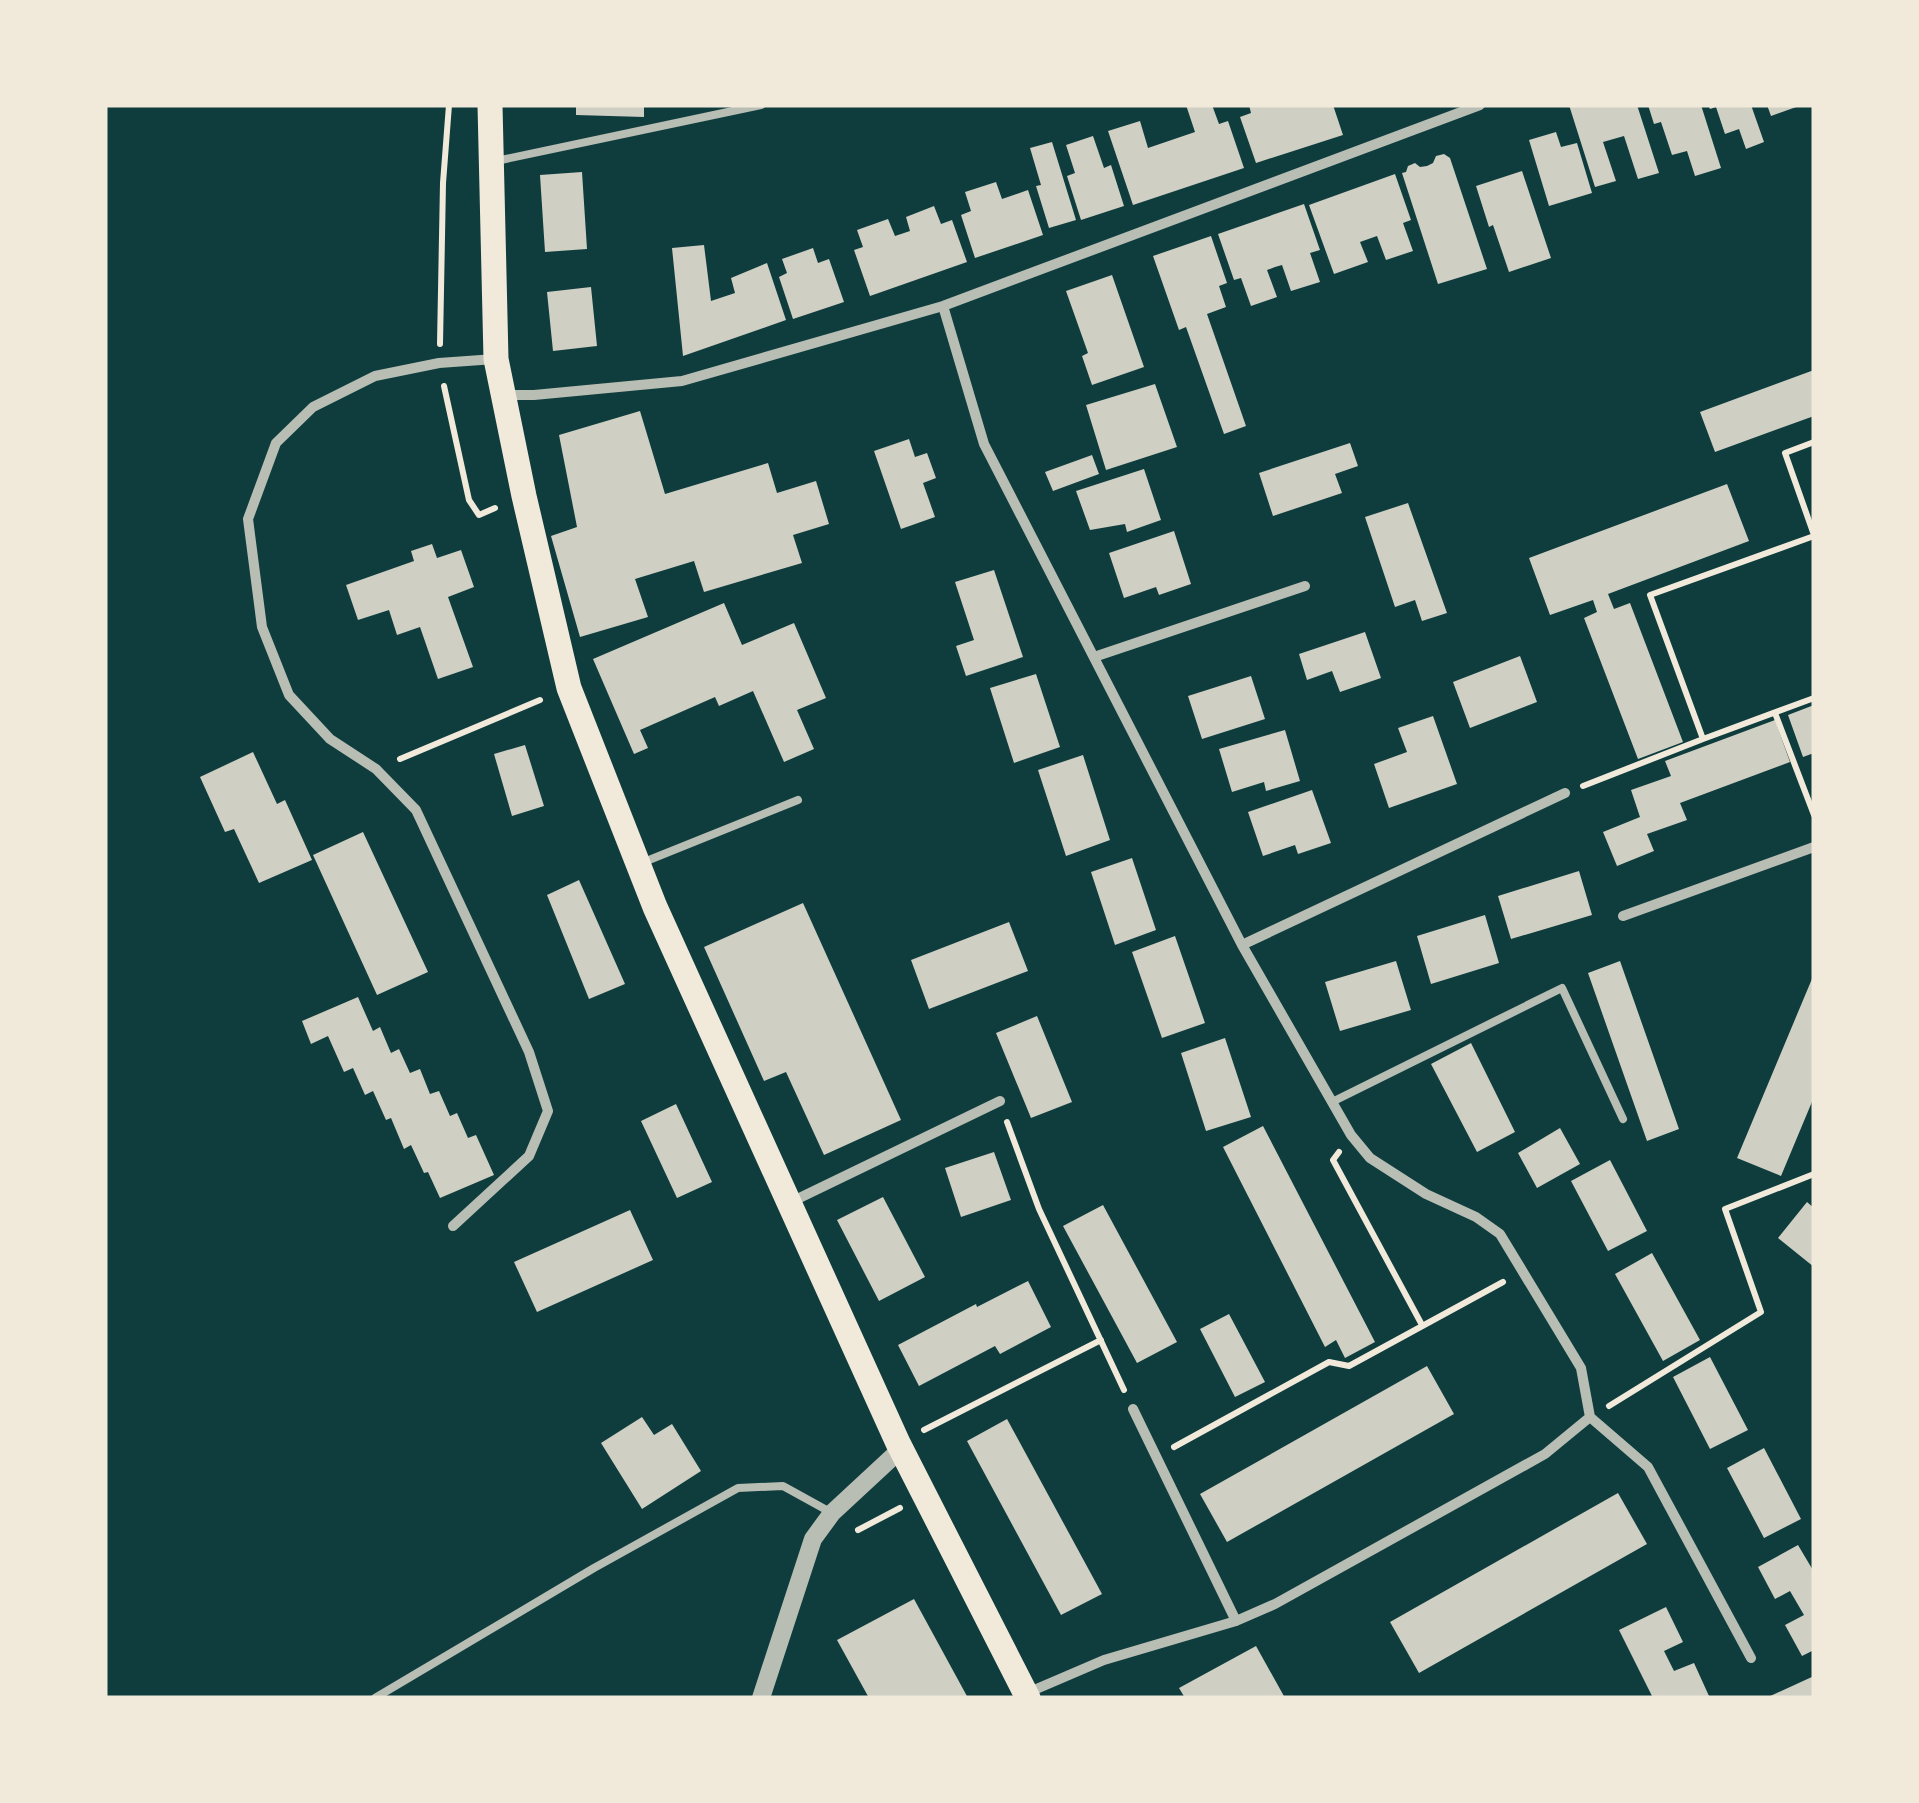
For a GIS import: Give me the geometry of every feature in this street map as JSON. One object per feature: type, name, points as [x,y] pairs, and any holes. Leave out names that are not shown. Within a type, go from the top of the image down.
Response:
[{"type":"main road","points":[[490,105],[496,359],[569,688],[655,907],[788,1203],[899,1446],[1027,1696]]},
{"type":"street","points":[[502,395],[682,380],[943,306],[1480,105]]},
{"type":"street","points":[[943,306],[984,444],[1242,945],[1351,1134],[1370,1158],[1500,1234],[1581,1368],[1590,1416],[1648,1467],[1751,1658]]},
{"type":"street","points":[[452,1226],[529,1156],[548,1111],[530,1052],[416,810],[376,769],[330,739],[289,695],[262,627],[248,519],[276,443],[313,407],[375,376],[440,363],[496,359]]},
{"type":"street","points":[[1094,657],[1305,586]]},
{"type":"street","points":[[1242,945],[1566,793]]},
{"type":"street","points":[[1623,916],[1814,847]]},
{"type":"street","points":[[788,1203],[1000,1101]]},
{"type":"street","points":[[1133,1409],[1236,1620]]},
{"type":"street","points":[[1027,1696],[1104,1660],[1236,1620],[1275,1604],[1545,1454],[1590,1416]]},
{"type":"street","points":[[761,1698],[814,1539],[832,1512],[899,1446]]},
{"type":"lane","points":[[492,162],[762,105]]},
{"type":"lane","points":[[640,864],[798,800]]},
{"type":"lane","points":[[1332,1102],[1562,988],[1623,1119]]},
{"type":"lane","points":[[374,1698],[738,1488],[784,1486],[832,1512]]},
{"type":"path","points":[[449,105],[443,182],[440,363],[469,500]]},
{"type":"path","points":[[1703,739],[1650,595],[1814,536],[1785,453],[1814,442]]},
{"type":"path","points":[[376,769],[569,688]]},
{"type":"path","points":[[1566,793],[1814,698]]},
{"type":"path","points":[[1774,713],[1814,816]]},
{"type":"path","points":[[1000,1101],[1038,1209],[1133,1409]]},
{"type":"path","points":[[1351,1134],[1333,1160],[1423,1326]]},
{"type":"path","points":[[1590,1416],[1761,1312],[1725,1210],[1814,1174]]},
{"type":"path","points":[[1156,1457],[1328,1362],[1349,1366],[1523,1270]]},
{"type":"path","points":[[899,1446],[1101,1340]]},
{"type":"path","points":[[844,1538],[924,1497]]},
{"type":"building","points":[[576,105],[644,105],[644,117],[576,115]]},
{"type":"building","points":[[1186,105],[1212,105],[1219,124],[1228,121],[1244,168],[1133,205],[1108,131],[1140,121],[1148,148],[1195,132]]},
{"type":"building","points":[[1249,105],[1333,105],[1343,135],[1256,163],[1240,117],[1251,113]]},
{"type":"building","points":[[1569,105],[1637,105],[1659,173],[1638,179],[1624,136],[1603,142],[1616,181],[1595,187]]},
{"type":"building","points":[[1648,105],[1701,105],[1721,168],[1695,176],[1687,151],[1672,155],[1661,122],[1654,124]]},
{"type":"building","points":[[1708,105],[1751,105],[1764,142],[1746,149],[1739,129],[1725,134],[1716,107],[1710,109]]},
{"type":"building","points":[[1767,105],[1799,105],[1799,106],[1771,116]]},
{"type":"building","points":[[1556,132],[1561,147],[1577,143],[1592,193],[1549,206],[1529,140]]},
{"type":"building","points":[[1093,136],[1104,168],[1111,165],[1124,206],[1081,220],[1067,176],[1075,173],[1066,145]]},
{"type":"building","points":[[1052,142],[1076,220],[1049,228],[1030,148]]},
{"type":"building","points":[[1444,154],[1450,158],[1487,269],[1438,284],[1402,173],[1415,163],[1427,166]]},
{"type":"building","points":[[1522,171],[1551,258],[1509,272],[1476,186]]},
{"type":"building","points":[[582,172],[587,249],[545,252],[540,175]]},
{"type":"building","points":[[1395,174],[1411,220],[1403,223],[1413,251],[1386,260],[1377,236],[1360,242],[1368,262],[1334,274],[1309,205]]},
{"type":"building","points":[[996,182],[1002,199],[1028,190],[1043,235],[975,258],[961,215],[971,211],[965,192]]},
{"type":"building","points":[[1304,204],[1320,250],[1310,253],[1320,282],[1291,291],[1282,265],[1275,267],[1267,270],[1277,297],[1251,306],[1241,278],[1234,280],[1218,234]]},
{"type":"building","points":[[934,206],[941,224],[952,220],[967,262],[870,296],[854,250],[863,247],[857,230],[888,219],[895,236],[910,231],[906,217]]},
{"type":"building","points":[[1211,236],[1227,283],[1219,286],[1226,307],[1207,314],[1246,426],[1224,434],[1186,327],[1179,330],[1153,256]]},
{"type":"building","points":[[704,245],[711,301],[735,293],[731,278],[767,263],[786,320],[683,356],[672,248]]},
{"type":"building","points":[[813,248],[818,263],[829,259],[844,302],[793,319],[779,277],[787,273],[782,259]]},
{"type":"building","points":[[1112,275],[1144,367],[1092,385],[1082,356],[1088,353],[1066,291]]},
{"type":"building","points":[[591,287],[597,346],[553,351],[547,292]]},
{"type":"building","points":[[1814,370],[1814,416],[1715,452],[1700,412]]},
{"type":"building","points":[[1155,384],[1177,447],[1106,470],[1086,405]]},
{"type":"building","points":[[640,411],[665,494],[768,463],[777,493],[816,481],[829,524],[793,535],[802,563],[704,592],[694,561],[635,579],[648,617],[580,637],[551,536],[577,527],[559,435]]},
{"type":"building","points":[[909,439],[915,457],[927,453],[936,478],[923,483],[935,517],[901,529],[874,451]]},
{"type":"building","points":[[1350,443],[1358,466],[1335,474],[1342,493],[1273,516],[1259,473]]},
{"type":"building","points":[[1092,455],[1099,474],[1053,491],[1045,472]]},
{"type":"building","points":[[1144,469],[1161,520],[1127,532],[1125,524],[1090,530],[1076,491]]},
{"type":"building","points":[[1727,484],[1749,541],[1608,594],[1614,609],[1630,603],[1683,742],[1638,759],[1584,618],[1597,612],[1593,600],[1550,615],[1529,558]]},
{"type":"building","points":[[1408,503],[1447,613],[1422,621],[1415,600],[1395,607],[1365,517]]},
{"type":"building","points":[[1174,531],[1191,584],[1159,595],[1156,587],[1124,598],[1109,553]]},
{"type":"building","points":[[432,544],[437,558],[461,550],[474,587],[448,597],[473,667],[438,679],[420,627],[397,635],[389,610],[358,620],[346,585],[414,561],[411,551]]},
{"type":"building","points":[[994,570],[1023,657],[966,676],[956,646],[974,640],[955,582]]},
{"type":"building","points":[[724,603],[742,645],[794,623],[826,698],[797,710],[814,749],[784,762],[753,691],[719,706],[715,697],[640,730],[648,748],[634,754],[593,659]]},
{"type":"building","points":[[1365,632],[1381,678],[1340,692],[1332,671],[1307,680],[1299,654]]},
{"type":"building","points":[[1520,656],[1537,702],[1470,728],[1453,682]]},
{"type":"building","points":[[1036,674],[1060,747],[1014,763],[990,688]]},
{"type":"building","points":[[1251,676],[1265,719],[1202,739],[1188,696]]},
{"type":"building","points":[[1814,705],[1814,753],[1803,757],[1788,715]]},
{"type":"building","points":[[1433,716],[1457,784],[1389,808],[1374,764],[1407,752],[1398,728]]},
{"type":"building","points":[[1775,720],[1790,762],[1680,803],[1687,820],[1647,834],[1654,851],[1617,866],[1603,832],[1640,817],[1631,790],[1671,776],[1665,761]]},
{"type":"building","points":[[1285,730],[1300,781],[1266,791],[1264,782],[1232,792],[1219,749]]},
{"type":"building","points":[[525,745],[544,806],[512,816],[494,754]]},
{"type":"building","points":[[253,752],[277,804],[285,800],[312,860],[259,883],[234,829],[225,832],[200,777]]},
{"type":"building","points":[[1083,755],[1110,840],[1066,856],[1038,770]]},
{"type":"building","points":[[1312,790],[1331,843],[1298,854],[1295,845],[1263,856],[1248,812]]},
{"type":"building","points":[[363,832],[428,972],[377,995],[313,855]]},
{"type":"building","points":[[1132,858],[1156,930],[1115,945],[1091,872]]},
{"type":"building","points":[[1579,871],[1592,915],[1511,939],[1498,896]]},
{"type":"building","points":[[579,880],[625,984],[589,999],[547,895]]},
{"type":"building","points":[[803,903],[901,1120],[824,1155],[786,1072],[764,1081],[704,947]]},
{"type":"building","points":[[1485,915],[1499,963],[1431,984],[1417,936]]},
{"type":"building","points":[[1009,922],[1028,971],[929,1009],[911,960]]},
{"type":"building","points":[[1175,936],[1205,1023],[1162,1038],[1132,952]]},
{"type":"building","points":[[1396,961],[1411,1010],[1340,1031],[1325,982]]},
{"type":"building","points":[[1620,961],[1679,1129],[1647,1141],[1588,973]]},
{"type":"building","points":[[1814,974],[1814,1097],[1781,1176],[1737,1158]]},
{"type":"building","points":[[358,997],[373,1031],[380,1027],[391,1053],[399,1049],[410,1073],[420,1069],[430,1094],[439,1091],[450,1116],[457,1113],[468,1138],[476,1135],[494,1175],[440,1198],[411,1145],[404,1149],[391,1118],[386,1120],[373,1091],[365,1095],[353,1068],[344,1072],[328,1036],[311,1044],[302,1021]]},
{"type":"building","points":[[1037,1016],[1072,1102],[1031,1118],[996,1033]]},
{"type":"building","points":[[1225,1038],[1251,1117],[1206,1131],[1181,1053]]},
{"type":"building","points":[[1471,1043],[1515,1132],[1477,1152],[1431,1064]]},
{"type":"building","points":[[676,1104],[712,1182],[677,1198],[641,1121]]},
{"type":"building","points":[[1263,1126],[1375,1342],[1345,1358],[1336,1340],[1325,1347],[1223,1147]]},
{"type":"building","points":[[1560,1128],[1580,1164],[1537,1188],[1518,1153]]},
{"type":"building","points":[[994,1152],[1011,1200],[961,1217],[945,1168]]},
{"type":"building","points":[[1610,1160],[1647,1231],[1608,1251],[1571,1181]]},
{"type":"building","points":[[883,1197],[925,1277],[879,1301],[837,1220]]},
{"type":"building","points":[[1807,1202],[1814,1208],[1814,1267],[1778,1238]]},
{"type":"building","points":[[1103,1205],[1177,1342],[1137,1363],[1063,1226]]},
{"type":"building","points":[[630,1210],[653,1260],[537,1312],[514,1262]]},
{"type":"building","points":[[1652,1253],[1700,1340],[1663,1361],[1615,1274]]},
{"type":"building","points":[[1028,1281],[1051,1327],[1000,1354],[995,1346],[919,1386],[898,1345]]},
{"type":"building","points":[[1229,1314],[1265,1382],[1235,1397],[1200,1329]]},
{"type":"building","points":[[1710,1357],[1748,1430],[1710,1449],[1673,1377]]},
{"type":"building","points":[[1427,1366],[1454,1414],[1227,1542],[1200,1494]]},
{"type":"building","points":[[642,1417],[654,1435],[672,1424],[701,1471],[642,1509],[601,1443]]},
{"type":"building","points":[[1007,1419],[1102,1594],[1061,1615],[967,1441]]},
{"type":"building","points":[[1764,1448],[1801,1519],[1764,1538],[1727,1468]]},
{"type":"building","points":[[1618,1493],[1647,1544],[1419,1673],[1390,1622]]},
{"type":"building","points":[[1798,1545],[1814,1572],[1814,1650],[1802,1656],[1785,1625],[1804,1615],[1790,1591],[1775,1599],[1758,1567]]},
{"type":"building","points":[[914,1599],[968,1698],[869,1698],[837,1640]]},
{"type":"building","points":[[1666,1607],[1683,1642],[1664,1651],[1674,1671],[1694,1663],[1709,1696],[1653,1698],[1619,1630]]},
{"type":"building","points":[[1256,1646],[1285,1698],[1185,1698],[1179,1688]]},
{"type":"building","points":[[1814,1676],[1814,1698],[1766,1698]]}]
